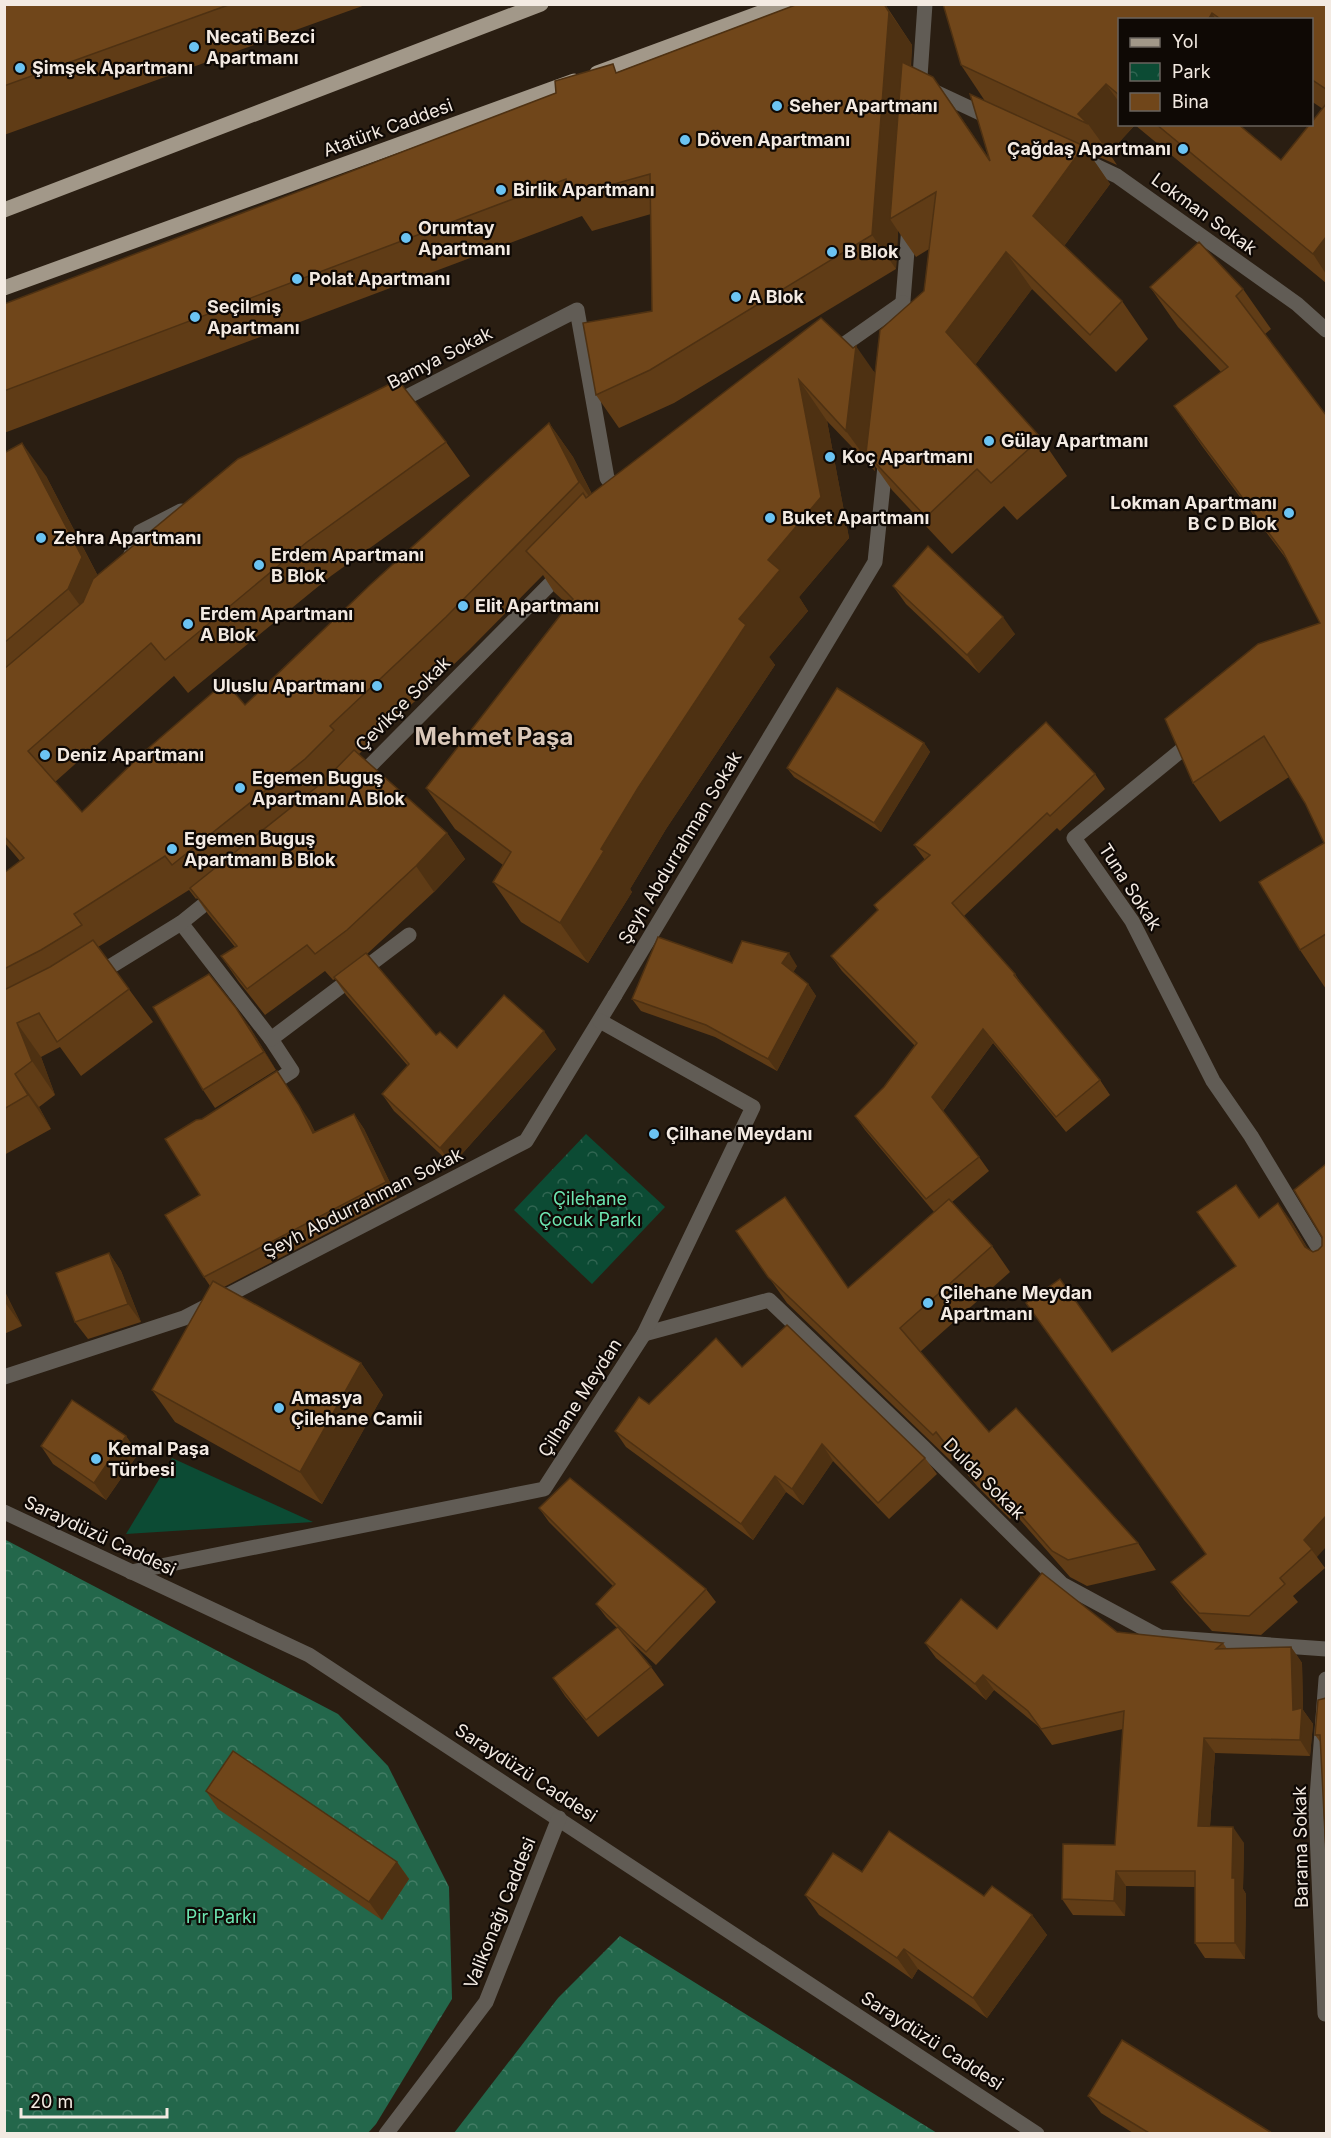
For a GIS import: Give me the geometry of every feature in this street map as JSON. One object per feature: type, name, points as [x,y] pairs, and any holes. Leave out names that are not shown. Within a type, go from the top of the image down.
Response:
[{"type":"main road","points":[[4,210],[541,4]]},
{"type":"main road","name":"Atatürk Caddesi","points":[[4,288],[784,4]]},
{"type":"street","points":[[917,108],[925,4]]},
{"type":"street","points":[[919,85],[1008,126]]},
{"type":"street","name":"Lokman Sokak","points":[[1068,153],[1118,176],[1297,304],[1326,330]]},
{"type":"street","points":[[901,326],[910,211]]},
{"type":"street","points":[[816,364],[903,303]]},
{"type":"street","name":"Bamya Sokak","points":[[375,413],[577,310],[607,477],[629,505]]},
{"type":"street","name":"Şeyh Abdurrahman Sokak","points":[[4,1377],[184,1318],[526,1141],[875,562],[886,460]]},
{"type":"street","points":[[122,575],[140,532],[193,505]]},
{"type":"street","name":"Çevikçe Sokak","points":[[344,792],[570,564]]},
{"type":"street","name":"Tuna Sokak","points":[[1203,732],[1074,838],[1132,921],[1213,1081],[1251,1136],[1326,1260]]},
{"type":"street","points":[[79,985],[180,923],[226,887]]},
{"type":"street","points":[[180,923],[271,1039],[292,1071],[254,1095]]},
{"type":"street","points":[[271,1039],[409,934]]},
{"type":"street","name":"Çilhane Meydan","points":[[131,1572],[544,1489],[644,1334],[753,1107],[600,1021]]},
{"type":"street","name":"Dulda Sokak","points":[[644,1334],[769,1300],[1062,1584],[1160,1637],[1326,1649]]},
{"type":"street","name":"Saraydüzü Caddesi","points":[[4,1512],[309,1655],[1036,2133]]},
{"type":"street","name":"Barama Sokak","points":[[1325,2014],[1317,1810],[1326,1679]]},
{"type":"street","name":"Valikonağı Caddesi","points":[[386,2133],[486,2002],[559,1818]]},
{"type":"green space","name":"Çilehane Çocuk Parkı","points":[[586,1134],[665,1207],[592,1284],[514,1210]]},
{"type":"green space","points":[[172,1458],[313,1522],[126,1534]]},
{"type":"green space","name":"Pir Parkı","points":[[4,1539],[338,1714],[388,1766],[449,1887],[452,1999],[376,2124],[368,2133],[5,2133]]},
{"type":"green space","points":[[620,1936],[937,2133],[454,2133],[558,1998]]},
{"type":"building","points":[[4,4],[231,4],[4,86]]},
{"type":"building","points":[[798,4],[884,4],[889,12],[872,235],[650,370],[596,395],[583,323],[652,311],[650,174],[568,197],[566,179],[4,391],[4,304],[556,93],[555,81],[613,64],[616,73]]},
{"type":"building","points":[[943,4],[1326,4],[1326,89],[1313,80],[1313,18],[1219,18],[1212,13],[1209,18],[1118,18],[1118,94],[1106,84],[1078,114],[1088,124],[961,65]]},
{"type":"building","points":[[902,62],[933,77],[990,161],[970,94],[1084,146],[1033,216],[1122,301],[1090,335],[1006,252],[946,332],[1041,438],[991,483],[977,469],[926,517],[866,453],[880,330],[924,291],[936,192],[890,219]]},
{"type":"building","points":[[1326,104],[1326,237],[1313,254],[1158,126],[1240,126],[1281,160],[1308,126],[1313,126],[1313,120]]},
{"type":"building","points":[[1199,242],[1243,289],[1236,296],[1326,415],[1326,934],[1300,950],[1259,882],[1324,843],[1305,803],[1264,736],[1193,783],[1165,719],[1258,644],[1320,623],[1283,552],[1174,406],[1228,367],[1150,287]]},
{"type":"building","points":[[821,318],[853,348],[856,346],[846,431],[799,380],[821,497],[768,560],[780,570],[739,619],[746,625],[638,788],[601,849],[604,851],[560,923],[493,882],[511,852],[426,788],[573,599],[526,551],[583,493],[586,498]]},
{"type":"building","points":[[398,380],[446,442],[307,542],[165,660],[151,643],[28,751],[82,812],[145,751],[225,682],[245,705],[370,585],[549,423],[579,482],[446,617],[330,726],[334,730],[305,759],[172,865],[165,856],[74,914],[82,925],[4,969],[4,873],[24,858],[4,836],[4,669],[83,602],[93,579],[238,459]]},
{"type":"building","name":"Zehra Apartmanı","points":[[22,443],[82,557],[68,589],[4,643],[4,453]]},
{"type":"building","points":[[928,546],[1003,617],[967,655],[893,586]]},
{"type":"building","points":[[837,688],[924,743],[874,823],[787,768]]},
{"type":"building","points":[[1046,722],[1095,774],[1050,816],[1047,813],[952,903],[1015,974],[1100,1080],[1056,1117],[983,1029],[932,1097],[979,1157],[926,1199],[855,1116],[884,1087],[917,1043],[831,956],[878,910],[874,905],[930,855],[914,845]]},
{"type":"building","points":[[354,750],[447,833],[416,866],[347,930],[315,954],[307,945],[247,989],[221,956],[237,946],[190,888],[323,782]]},
{"type":"building","points":[[658,937],[732,963],[742,941],[789,953],[782,963],[808,984],[768,1059],[706,1025],[632,999]]},
{"type":"building","points":[[93,940],[129,989],[57,1042],[39,1013],[17,1023],[32,1061],[15,1074],[28,1095],[4,1109],[4,990],[50,967]]},
{"type":"building","points":[[366,953],[436,1035],[440,1032],[457,1048],[504,995],[544,1031],[440,1148],[382,1094],[409,1064],[334,977]]},
{"type":"building","points":[[209,974],[236,1008],[264,1052],[203,1090],[153,1007]]},
{"type":"building","points":[[277,1071],[299,1105],[313,1133],[354,1114],[386,1182],[204,1277],[165,1215],[200,1195],[165,1139],[196,1120],[202,1119]]},
{"type":"building","points":[[1326,1164],[1326,1516],[1304,1540],[1312,1549],[1280,1578],[1285,1584],[1249,1616],[1199,1613],[1171,1582],[1206,1554],[1026,1303],[1060,1279],[1112,1352],[1236,1266],[1197,1212],[1236,1185],[1259,1218],[1278,1203],[1305,1247],[1313,1252],[1318,1250],[1322,1246],[1322,1237],[1294,1190]]},
{"type":"building","points":[[785,1197],[848,1288],[949,1199],[992,1246],[900,1328],[989,1432],[1016,1408],[1138,1543],[1068,1560],[1052,1551],[997,1488],[992,1493],[958,1460],[936,1432],[933,1435],[768,1277],[736,1231]]},
{"type":"building","points":[[109,1253],[128,1304],[75,1322],[56,1273]]},
{"type":"building","name":"Amasya Çilehane Camii","points":[[213,1281],[361,1363],[300,1472],[152,1390]]},
{"type":"building","points":[[787,1325],[925,1458],[878,1503],[822,1444],[792,1489],[775,1476],[741,1524],[615,1431],[639,1397],[649,1404],[716,1338],[742,1367]]},
{"type":"building","name":"Kemal Paşa Türbesi","points":[[72,1400],[126,1436],[94,1483],[41,1446]]},
{"type":"building","points":[[570,1478],[706,1589],[646,1652],[596,1604],[615,1584],[539,1508]]},
{"type":"building","points":[[1042,1573],[1117,1632],[1223,1643],[1216,1649],[1291,1647],[1293,1710],[1302,1708],[1300,1740],[1204,1738],[1198,1826],[1233,1827],[1232,1878],[1235,1878],[1235,1943],[1195,1943],[1195,1871],[1116,1871],[1114,1901],[1062,1899],[1063,1844],[1115,1845],[1124,1711],[1041,1729],[1028,1711],[983,1675],[975,1684],[925,1643],[961,1599],[997,1629]]},
{"type":"building","points":[[618,1627],[651,1667],[586,1720],[553,1678]]},
{"type":"building","points":[[1326,1698],[1326,1854],[1320,1735],[1315,1735],[1318,1700]]},
{"type":"building","points":[[233,1751],[397,1862],[369,1902],[206,1791]]},
{"type":"building","points":[[889,1831],[984,1896],[992,1886],[1032,1915],[973,1998],[904,1949],[897,1958],[805,1895],[833,1853],[862,1872]]},
{"type":"building","points":[[1122,2040],[1272,2133],[1149,2133],[1088,2096]]},
{"type":"place","name":"Necati Bezci Apartmanı","points":[[194,47]]},
{"type":"place","name":"Şimşek Apartmanı","points":[[20,68]]},
{"type":"place","name":"Seher Apartmanı","points":[[777,106]]},
{"type":"place","name":"Döven Apartmanı","points":[[685,140]]},
{"type":"place","name":"Çağdaş Apartmanı","points":[[1183,149]]},
{"type":"place","name":"Birlik Apartmanı","points":[[501,190]]},
{"type":"place","name":"Orumtay Apartmanı","points":[[406,238]]},
{"type":"place","name":"B Blok","points":[[832,252]]},
{"type":"place","name":"Polat Apartmanı","points":[[297,279]]},
{"type":"place","name":"A Blok","points":[[736,297]]},
{"type":"place","name":"Seçilmiş Apartmanı","points":[[195,317]]},
{"type":"place","name":"Gülay Apartmanı","points":[[989,441]]},
{"type":"place","name":"Koç Apartmanı","points":[[830,457]]},
{"type":"place","name":"Lokman Apartmanı B C D Blok","points":[[1289,513]]},
{"type":"place","name":"Buket Apartmanı","points":[[770,518]]},
{"type":"place","name":"Zehra Apartmanı","points":[[41,538]]},
{"type":"place","name":"Erdem Apartmanı B Blok","points":[[259,565]]},
{"type":"place","name":"Elit Apartmanı","points":[[463,606]]},
{"type":"place","name":"Erdem Apartmanı A Blok","points":[[188,624]]},
{"type":"place","name":"Uluslu Apartmanı","points":[[377,686]]},
{"type":"place","name":"Deniz Apartmanı","points":[[45,755]]},
{"type":"place","name":"Egemen Buguş Apartmanı A Blok","points":[[240,788]]},
{"type":"place","name":"Egemen Buguş Apartmanı B Blok","points":[[172,849]]},
{"type":"place","name":"Çilhane Meydanı","points":[[654,1134]]},
{"type":"place","name":"Çilehane Meydan Apartmanı","points":[[928,1303]]},
{"type":"place","name":"Amasya Çilehane Camii","points":[[279,1408]]},
{"type":"place","name":"Kemal Paşa Türbesi","points":[[96,1459]]},
{"type":"district","name":"Mehmet Paşa","points":[[494,737]]}]
